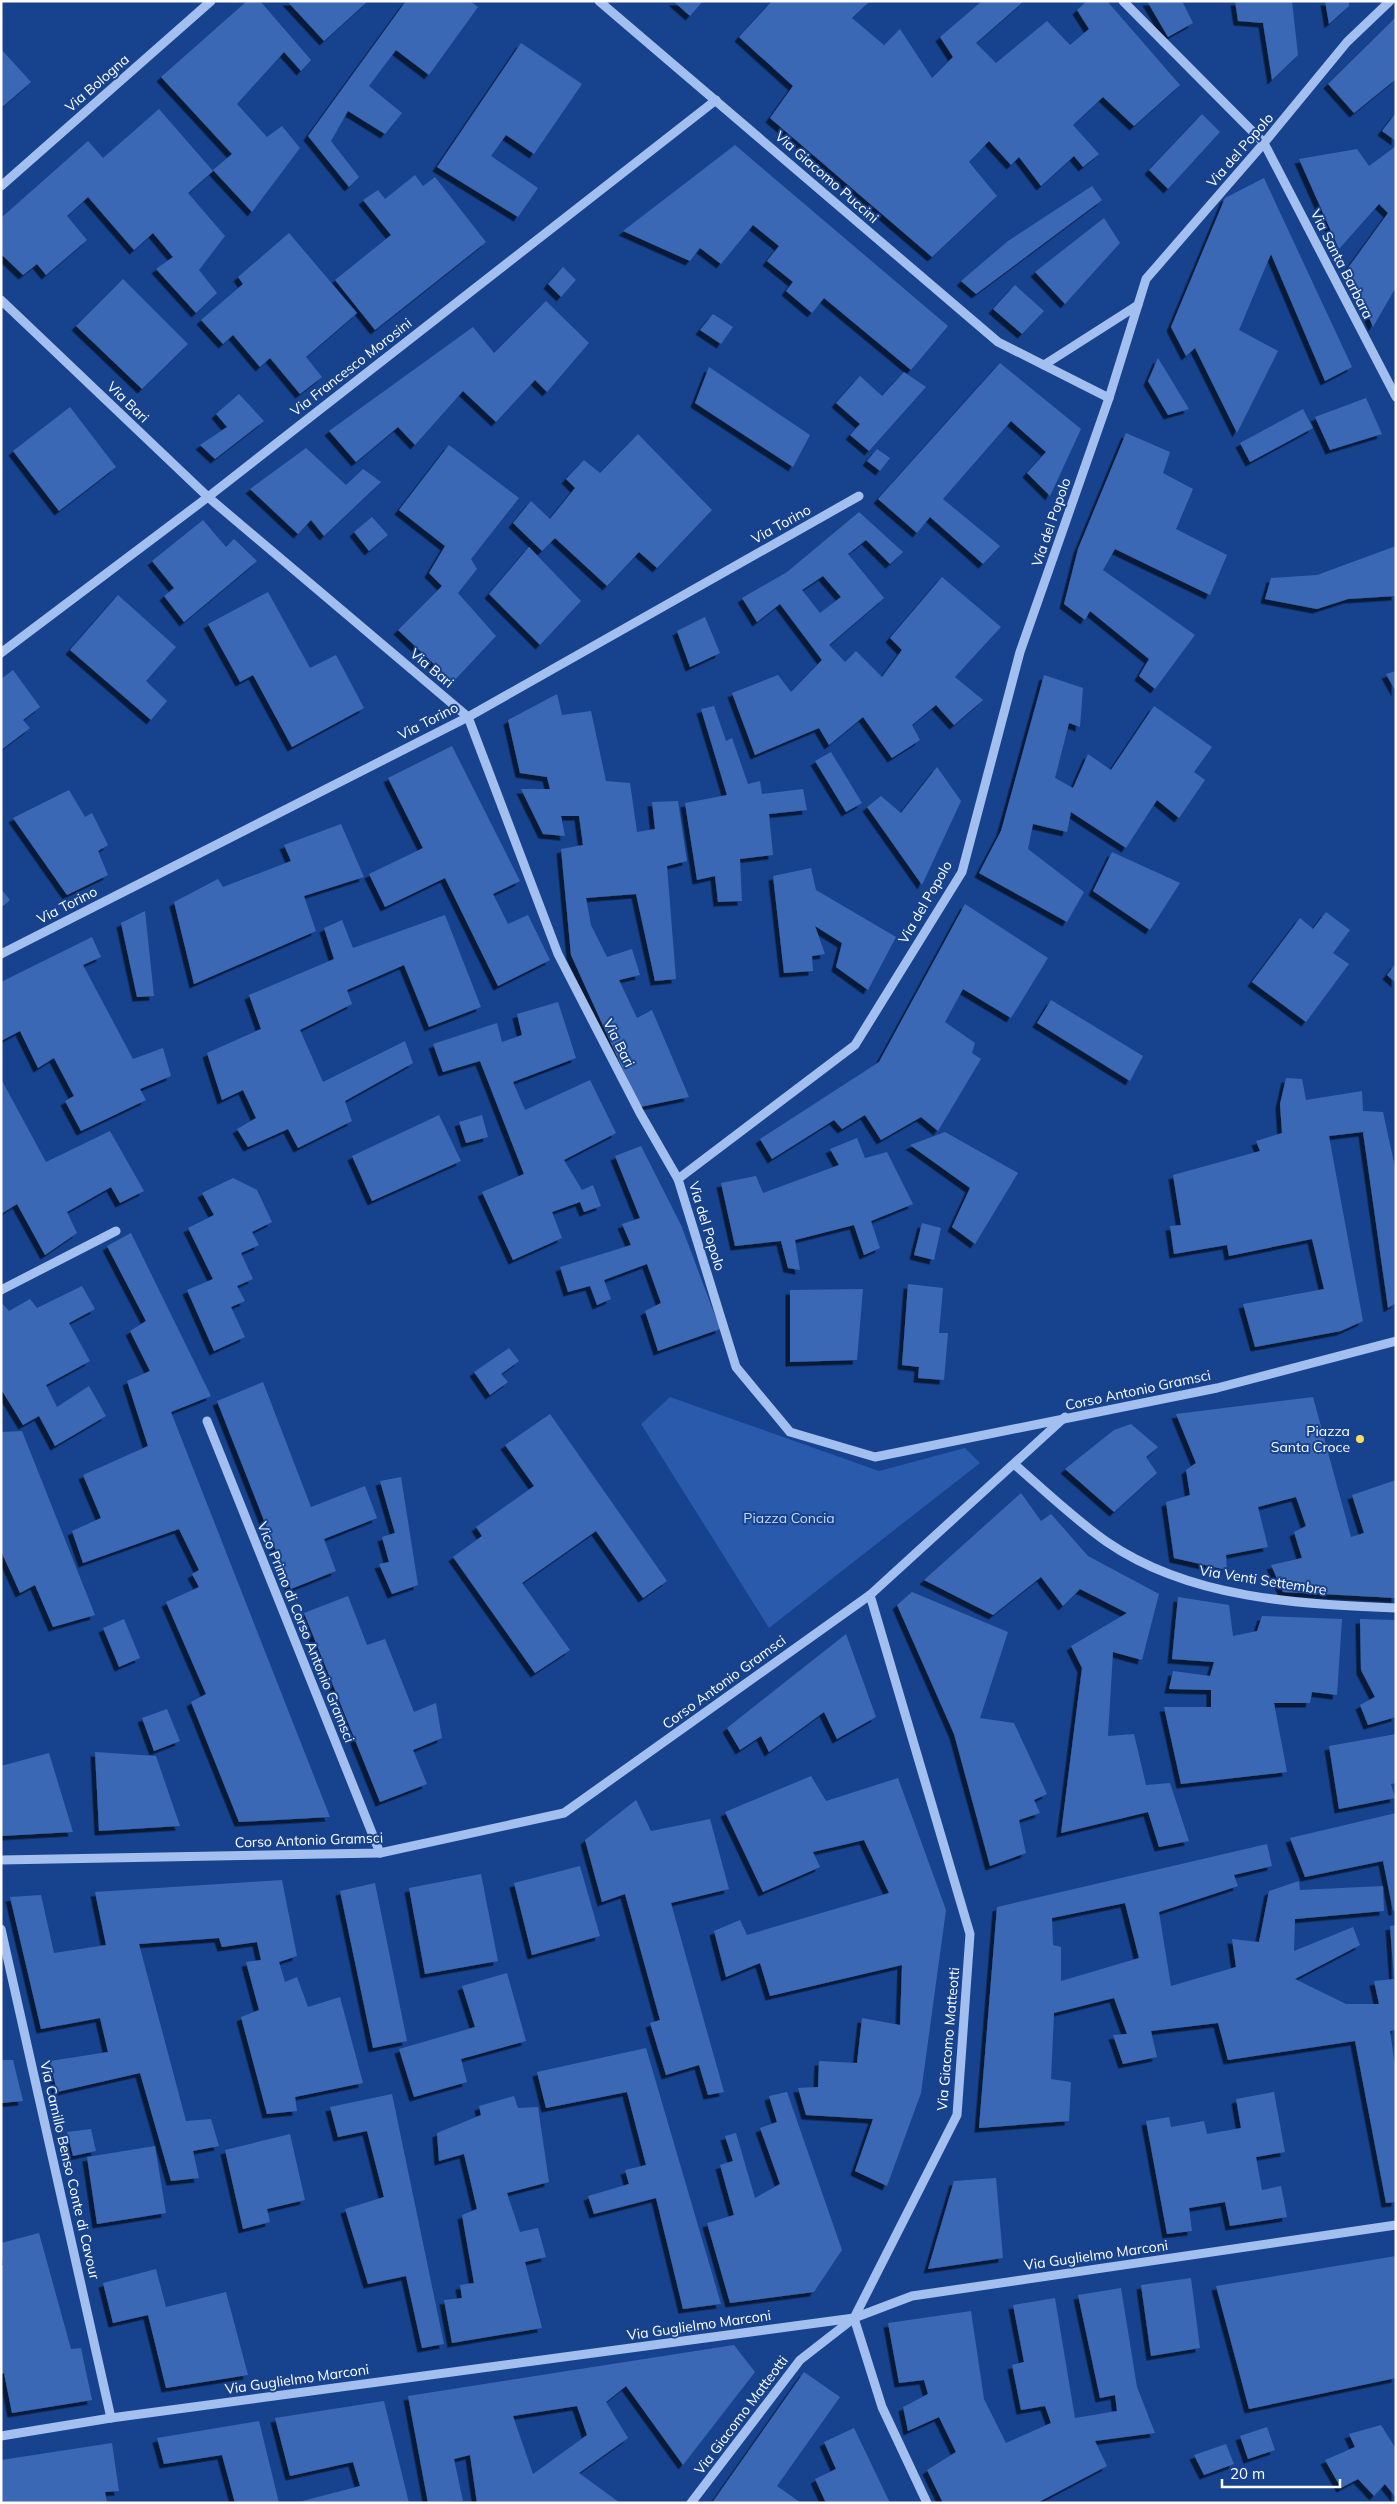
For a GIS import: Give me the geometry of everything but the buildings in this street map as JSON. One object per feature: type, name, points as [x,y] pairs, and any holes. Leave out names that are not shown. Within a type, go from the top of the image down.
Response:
[{"type":"street","name":"Via Bologna","points":[[1,186],[211,1]]},
{"type":"street","name":"Via Giacomo Puccini","points":[[599,1],[998,342],[1110,398]]},
{"type":"street","name":"Via Santa Barbara","points":[[1123,1],[1264,144],[1396,397]]},
{"type":"street","name":"Via del Popolo","points":[[1066,1417],[875,1456],[790,1432],[736,1367],[678,1179],[855,1045],[962,872],[1020,652],[1110,398],[1146,279],[1264,144],[1347,42],[1390,1]]},
{"type":"street","name":"Via Francesco Morosini","points":[[1,653],[208,497],[716,100]]},
{"type":"street","name":"Via Bari","points":[[1,300],[208,497],[468,717],[558,954],[640,1113],[678,1179]]},
{"type":"street","points":[[1044,365],[1138,305]]},
{"type":"street","name":"Via Torino","points":[[1,954],[468,717],[859,496]]},
{"type":"street","points":[[1,1290],[116,1232]]},
{"type":"street","name":"Corso Antonio Gramsci","points":[[1,1860],[380,1853],[564,1813],[870,1595],[1066,1417],[1217,1388],[1396,1341]]},
{"type":"street","name":"Vico Primo di Corso Antonio Gramsci","points":[[207,1421],[380,1853]]},
{"type":"street","name":"Via Venti Settembre","points":[[1014,1464],[1108,1543],[1150,1566],[1186,1580],[1253,1595],[1302,1602],[1396,1608]]},
{"type":"street","name":"Via Giacomo Matteotti","points":[[691,2503],[800,2360],[854,2318],[957,2114],[970,1934],[870,1595]]},
{"type":"street","name":"Via Camillo Benso Conte di Cavour","points":[[1,1929],[111,2418]]},
{"type":"street","name":"Via Guglielmo Marconi","points":[[1,2436],[111,2418],[854,2318],[912,2296],[1396,2225]]},
{"type":"street","points":[[854,2318],[882,2407],[927,2503]]},
{"type":"green space","name":"Piazza Concia","points":[[670,1397],[879,1471],[965,1448],[980,1463],[769,1628],[641,1424]]},
{"type":"place","name":"Piazza Santa Croce","points":[[1360,1439]]}]
